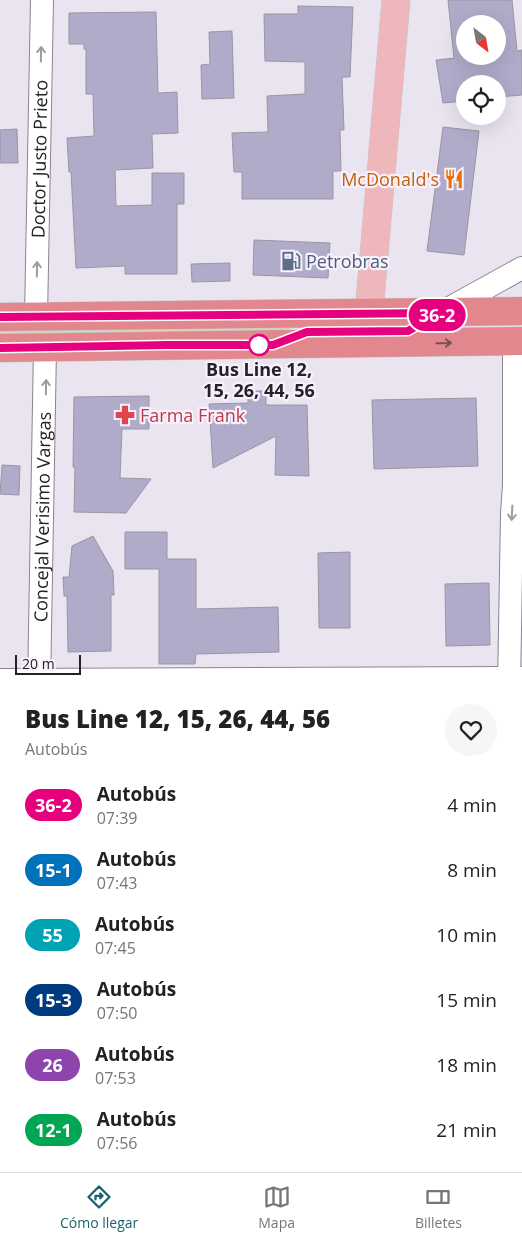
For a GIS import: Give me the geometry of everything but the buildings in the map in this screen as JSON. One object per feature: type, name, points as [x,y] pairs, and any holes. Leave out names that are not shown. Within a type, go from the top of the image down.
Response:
[{"type":"highway","points":[[0,317],[522,311]]},
{"type":"highway","points":[[0,348],[518,341]]},
{"type":"main road","points":[[369,312],[396,0]]},
{"type":"street","name":"Doctor Justo Prieto","points":[[36,318],[42,0]]},
{"type":"street","points":[[273,345],[307,332],[408,331],[522,268]]},
{"type":"street","points":[[0,680],[39,684],[513,681],[512,514],[518,485],[518,341]]},
{"type":"street","name":"Concejal Verisimo Vargas","points":[[39,684],[45,348]]},
{"type":"green space","points":[[0,327],[291,327],[291,329],[265,334],[0,335]]},
{"type":"bus line","name":"36-2","points":[[0,317],[369,312],[440,313],[408,331],[307,332],[273,345],[0,348]]},
{"type":"place","name":"McDonald's","points":[[454,179]]},
{"type":"place","name":"Petrobras","points":[[291,261]]},
{"type":"place","name":"Bus Line 12, 15, 26, 44, 56","points":[[259,345]]},
{"type":"place","name":"Farma Frank","points":[[125,415]]}]
